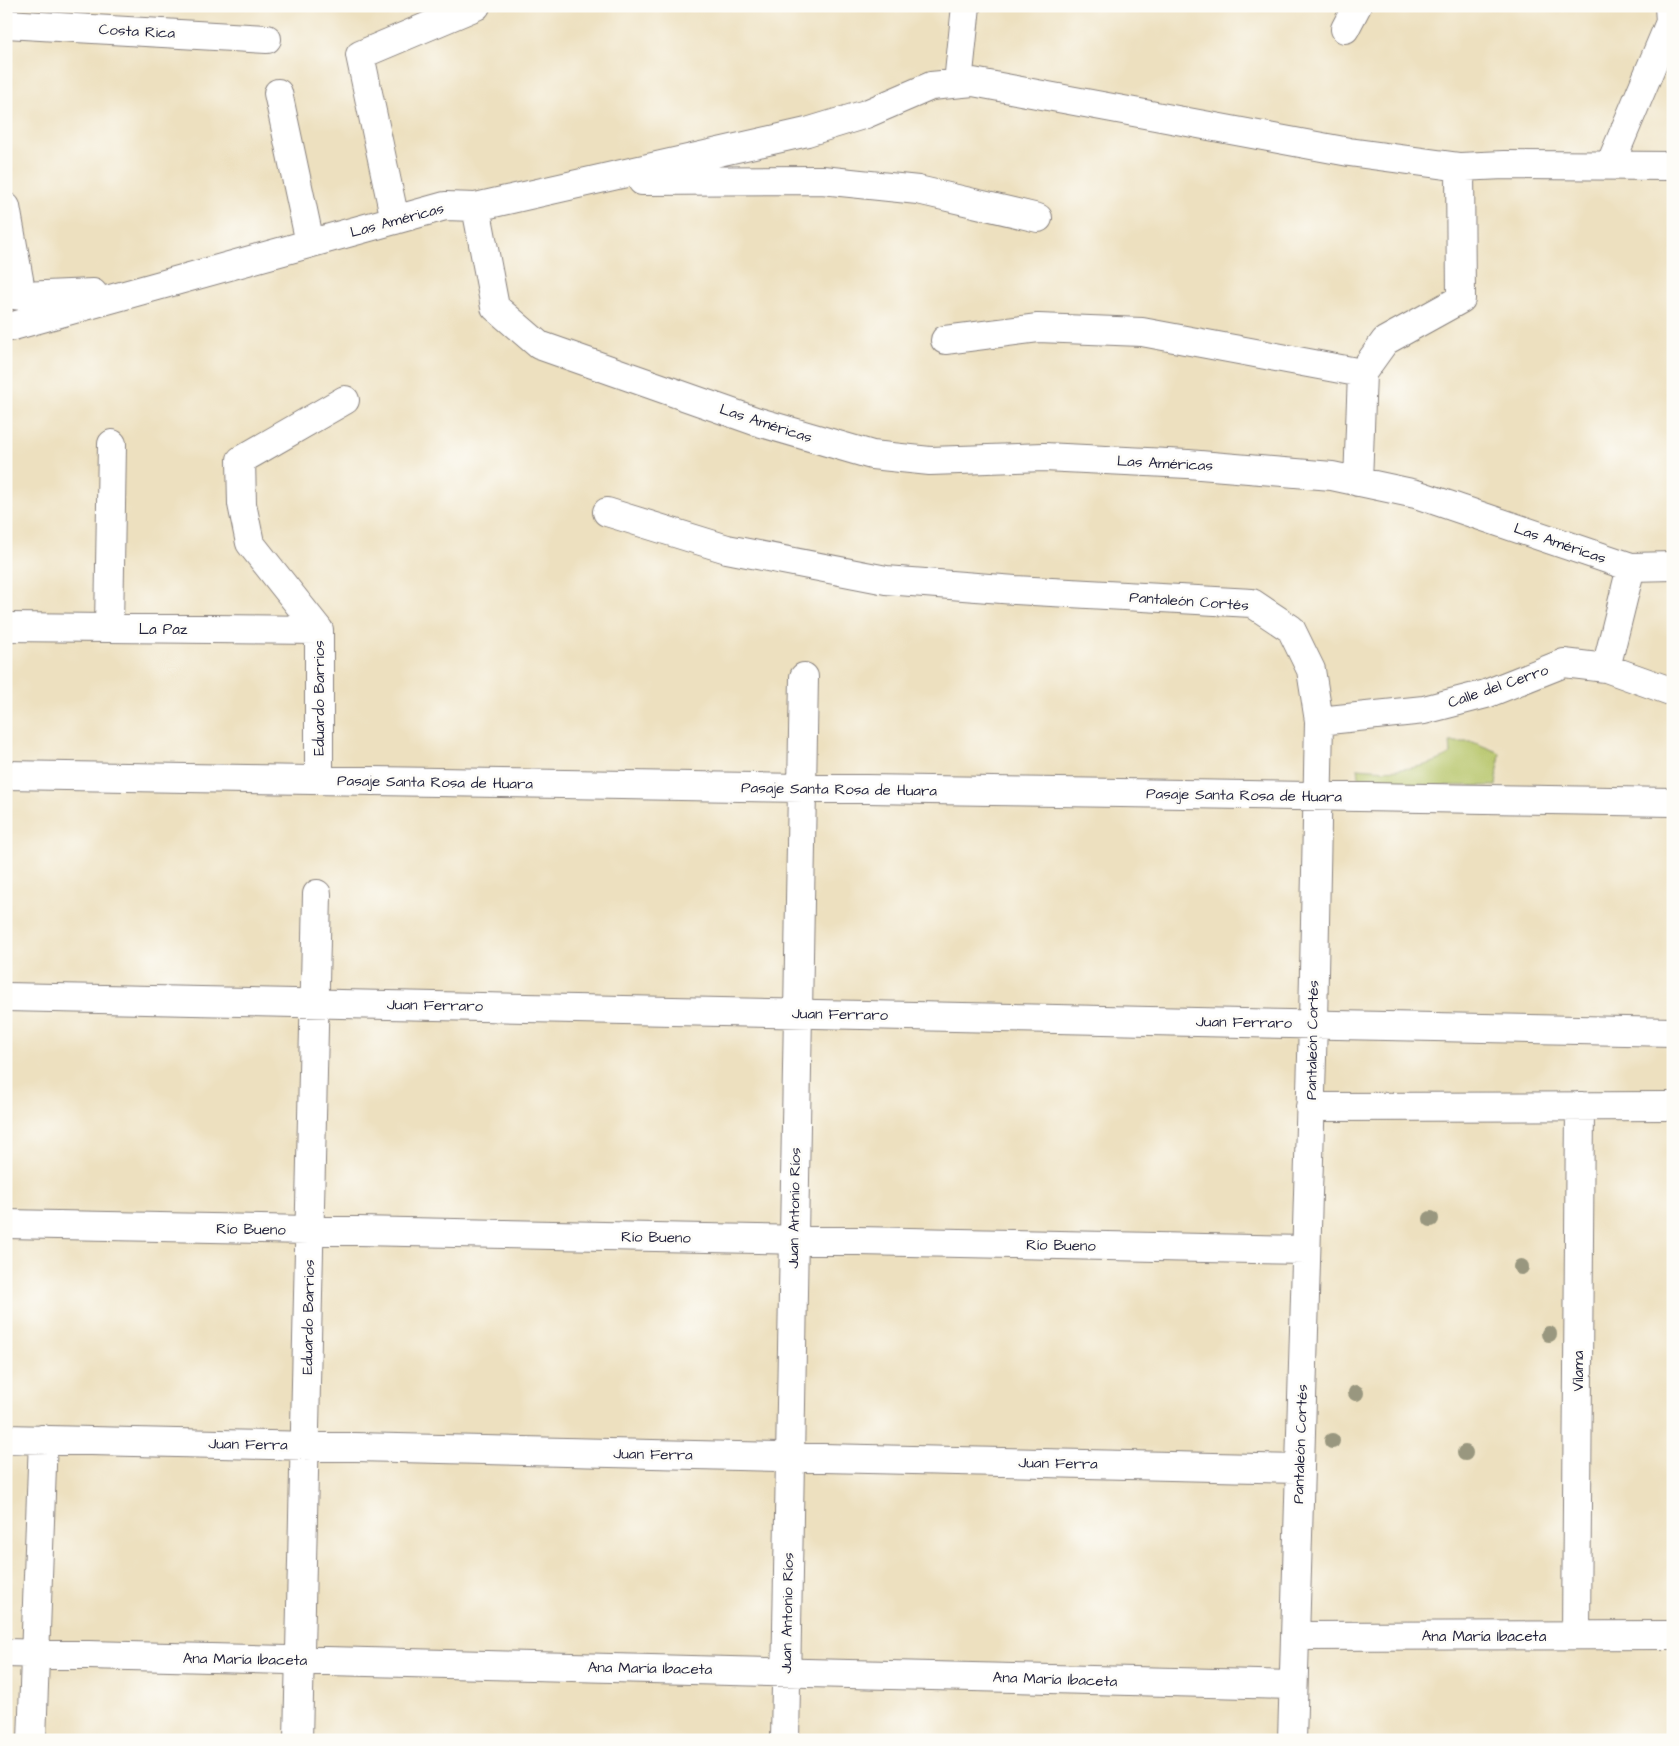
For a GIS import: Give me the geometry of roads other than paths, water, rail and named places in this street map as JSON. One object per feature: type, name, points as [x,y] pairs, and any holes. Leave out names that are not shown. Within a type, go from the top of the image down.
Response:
[{"type":"street","points":[[395,220],[360,55],[476,6]]},
{"type":"street","points":[[958,83],[966,6]]},
{"type":"street","points":[[1610,165],[1670,22],[1670,6]]},
{"type":"street","name":"Costa Rica","points":[[6,24],[267,39]]},
{"type":"street","points":[[476,207],[807,132],[866,114],[931,86],[973,82],[1349,152],[1460,167],[1504,165],[1673,166]]},
{"type":"street","points":[[278,94],[310,244]]},
{"type":"street","points":[[1358,482],[1362,373],[1385,341],[1461,299],[1460,167]]},
{"type":"street","points":[[590,181],[822,180],[918,190],[1038,218]]},
{"type":"street","name":"Las Américas","points":[[6,328],[445,206],[476,207],[495,307],[540,345],[755,420],[872,455],[930,461],[1044,457],[1168,463],[1332,476],[1416,494],[1631,567]]},
{"type":"street","points":[[6,207],[14,295],[137,292]]},
{"type":"street","points":[[945,340],[1038,328],[1142,332],[1362,373]]},
{"type":"street","name":"Eduardo Barrios","points":[[319,780],[319,630],[250,543],[242,504],[241,460],[345,400]]},
{"type":"street","points":[[109,628],[112,444]]},
{"type":"street","name":"Pantaleón Cortés","points":[[608,512],[727,549],[886,580],[1015,590],[1252,603],[1291,628],[1311,670],[1319,721],[1313,1023],[1292,1740]]},
{"type":"street","points":[[1606,668],[1631,567],[1673,566]]},
{"type":"street","name":"La Paz","points":[[6,627],[319,630]]},
{"type":"street","name":"Calle del Cerro","points":[[1319,721],[1424,710],[1486,694],[1564,663],[1606,668],[1673,692]]},
{"type":"street","name":"Juan Antonio Ríos","points":[[785,1740],[804,676]]},
{"type":"street","name":"Pasaje Santa Rosa de Huara","points":[[6,775],[1673,802]]},
{"type":"street","name":"Eduardo Barrios","points":[[298,1740],[317,894]]},
{"type":"street","name":"Juan Ferraro","points":[[6,997],[1673,1032]]},
{"type":"street","points":[[1310,1106],[1673,1106]]},
{"type":"street","name":"Vilama","points":[[1576,1636],[1580,1106]]},
{"type":"street","name":"Río Bueno","points":[[6,1224],[1306,1250]]},
{"type":"street","name":"Juan Ferra","points":[[6,1439],[1300,1469]]},
{"type":"street","points":[[32,1740],[43,1440]]},
{"type":"street","name":"Ana María Ibaceta","points":[[1295,1636],[1673,1635]]},
{"type":"street","name":"Ana María Ibaceta","points":[[6,1653],[1293,1685]]}]
